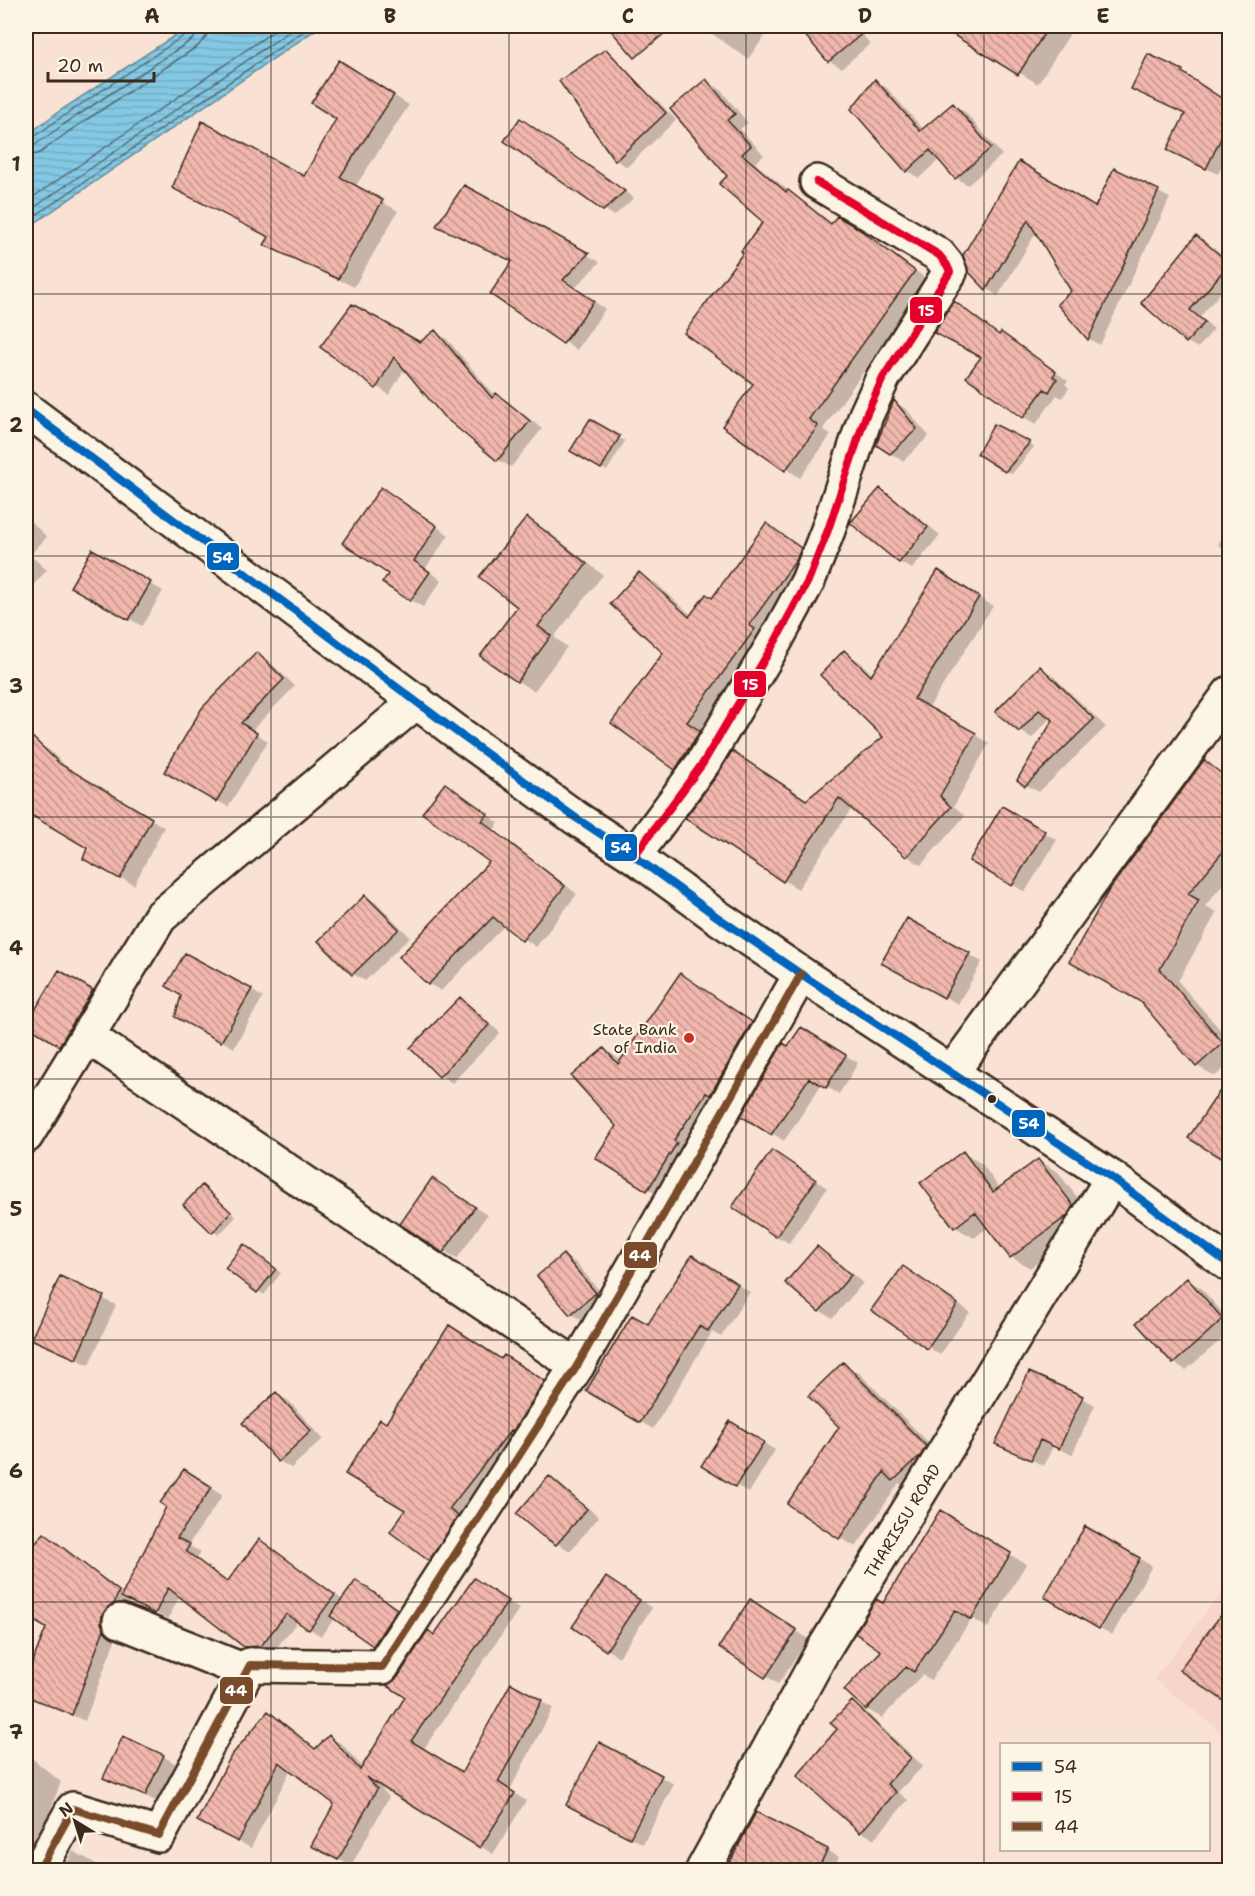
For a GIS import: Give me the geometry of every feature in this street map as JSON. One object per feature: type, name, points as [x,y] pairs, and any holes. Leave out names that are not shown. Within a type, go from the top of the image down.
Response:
[{"type":"street","points":[[634,856],[703,763],[808,581],[828,530],[866,415],[883,378],[950,272],[939,255],[817,182]]},
{"type":"street","points":[[26,409],[566,811],[801,974],[1112,1178],[1230,1265]]},
{"type":"street","points":[[952,1072],[1230,693]]},
{"type":"street","points":[[26,1136],[160,917],[417,701]]},
{"type":"street","points":[[250,1665],[382,1667],[577,1366],[801,974]]},
{"type":"street","points":[[87,1036],[577,1366]]},
{"type":"street","name":"THARISSU ROAD","points":[[703,1870],[822,1652],[1112,1178]]},
{"type":"street","points":[[120,1621],[245,1671],[250,1665]]},
{"type":"street","points":[[39,1870],[73,1809],[159,1835],[250,1665]]},
{"type":"shaded area","points":[[1229,1583],[1229,1738],[1154,1679]]},
{"type":"water","points":[[189,26],[321,26],[26,229],[26,136],[55,114]]},
{"type":"building","points":[[607,26],[673,26],[635,58]]},
{"type":"building","points":[[797,26],[871,26],[828,62]]},
{"type":"building","points":[[939,26],[1049,26],[1018,75]]},
{"type":"building","points":[[606,49],[666,113],[615,161],[559,81]]},
{"type":"building","points":[[1148,54],[1183,70],[1182,72],[1230,104],[1230,120],[1206,169],[1167,150],[1185,114],[1131,89]]},
{"type":"building","points":[[339,60],[394,95],[340,177],[383,200],[338,279],[264,245],[269,237],[172,188],[202,121],[304,176],[336,119],[311,103]]},
{"type":"building","points":[[706,79],[735,114],[727,120],[751,146],[742,154],[786,192],[788,190],[831,224],[837,216],[862,231],[915,271],[809,419],[818,426],[785,471],[722,426],[753,384],[684,333],[763,222],[719,184],[727,176],[670,109]]},
{"type":"building","points":[[875,79],[920,131],[953,103],[991,148],[955,179],[930,150],[906,172],[851,109]]},
{"type":"building","points":[[520,118],[625,191],[603,211],[504,141]]},
{"type":"building","points":[[1019,161],[1095,207],[1114,168],[1159,190],[1088,340],[1057,304],[1071,291],[1028,220],[986,290],[968,271],[963,255]]},
{"type":"building","points":[[464,185],[589,253],[563,280],[594,301],[563,344],[490,294],[512,261],[436,226]]},
{"type":"building","points":[[1196,235],[1230,263],[1190,310],[1205,322],[1186,343],[1141,303]]},
{"type":"building","points":[[954,301],[999,335],[1001,332],[1056,372],[1053,376],[1057,379],[1049,392],[1044,389],[1023,418],[966,377],[981,357],[934,333]]},
{"type":"building","points":[[352,304],[420,342],[435,330],[492,398],[496,393],[530,421],[497,461],[443,416],[394,357],[376,389],[320,347]]},
{"type":"building","points":[[894,400],[917,429],[890,454],[876,445]]},
{"type":"building","points":[[590,419],[620,436],[601,469],[570,451]]},
{"type":"building","points":[[994,424],[1030,442],[1005,472],[977,454]]},
{"type":"building","points":[[381,487],[437,526],[414,561],[430,572],[410,601],[382,583],[388,574],[342,543]]},
{"type":"building","points":[[880,488],[928,527],[899,563],[850,523]]},
{"type":"building","points":[[527,517],[587,564],[538,626],[551,636],[517,682],[480,656],[517,607],[479,577]]},
{"type":"building","points":[[766,523],[801,548],[797,559],[749,625],[755,629],[687,722],[700,731],[675,770],[611,723],[663,653],[610,604],[639,572],[689,617],[706,594],[712,598]]},
{"type":"building","points":[[92,549],[151,582],[129,620],[70,587]]},
{"type":"building","points":[[938,570],[979,597],[914,699],[976,733],[940,796],[951,807],[906,857],[839,798],[783,882],[685,818],[732,751],[806,800],[883,737],[820,675],[844,650],[871,676]]},
{"type":"building","points":[[257,652],[284,679],[241,723],[257,733],[216,802],[164,772],[202,708]]},
{"type":"building","points":[[1040,666],[1094,719],[1025,786],[1017,780],[1053,720],[1039,710],[1019,732],[995,712]]},
{"type":"building","points":[[26,731],[60,764],[152,818],[120,879],[83,859],[87,848],[26,812]]},
{"type":"building","points":[[1204,760],[1230,780],[1230,843],[1188,894],[1199,900],[1160,969],[1223,1043],[1196,1067],[1141,1002],[1069,962],[1109,890]]},
{"type":"building","points":[[445,783],[488,814],[482,821],[565,886],[522,941],[493,917],[428,985],[399,957],[489,862],[422,813]]},
{"type":"building","points":[[1002,806],[1045,831],[1012,886],[969,861]]},
{"type":"building","points":[[365,895],[399,929],[352,975],[318,941]]},
{"type":"building","points":[[907,918],[970,953],[944,998],[881,963]]},
{"type":"building","points":[[185,953],[252,989],[221,1042],[175,1017],[181,996],[166,986]]},
{"type":"building","points":[[59,970],[93,990],[59,1046],[26,1025]]},
{"type":"building","points":[[680,973],[752,1022],[710,1095],[706,1093],[674,1140],[677,1143],[647,1191],[595,1158],[616,1126],[571,1076],[604,1048],[618,1064]]},
{"type":"building","points":[[460,997],[489,1025],[439,1077],[410,1048]]},
{"type":"building","points":[[801,1027],[846,1055],[826,1088],[809,1078],[771,1135],[741,1116],[783,1043],[788,1046]]},
{"type":"building","points":[[1230,1076],[1230,1164],[1188,1138]]},
{"type":"building","points":[[772,1150],[816,1180],[776,1237],[732,1207]]},
{"type":"building","points":[[963,1151],[993,1192],[1038,1159],[1073,1205],[1067,1216],[1010,1258],[975,1212],[954,1228],[920,1183]]},
{"type":"building","points":[[432,1178],[475,1207],[443,1253],[400,1224]]},
{"type":"building","points":[[202,1185],[231,1212],[212,1233],[183,1205]]},
{"type":"building","points":[[244,1244],[276,1269],[257,1293],[225,1268]]},
{"type":"building","points":[[817,1246],[851,1275],[819,1312],[785,1283]]},
{"type":"building","points":[[563,1254],[596,1293],[570,1315],[537,1276]]},
{"type":"building","points":[[692,1255],[738,1284],[708,1331],[699,1326],[640,1423],[586,1391],[632,1315],[648,1324]]},
{"type":"building","points":[[903,1266],[958,1304],[927,1349],[871,1310]]},
{"type":"building","points":[[60,1276],[104,1296],[76,1359],[31,1339]]},
{"type":"building","points":[[1187,1278],[1223,1319],[1173,1364],[1136,1323]]},
{"type":"building","points":[[449,1325],[501,1359],[504,1355],[545,1381],[513,1431],[511,1430],[449,1509],[458,1516],[429,1561],[390,1532],[405,1510],[345,1474],[380,1419],[386,1423]]},
{"type":"building","points":[[843,1362],[926,1446],[921,1455],[893,1481],[884,1472],[839,1539],[787,1504],[839,1427],[808,1396]]},
{"type":"building","points":[[1029,1372],[1083,1396],[1059,1449],[1040,1440],[1031,1460],[995,1444]]},
{"type":"building","points":[[276,1392],[311,1431],[278,1462],[242,1423]]},
{"type":"building","points":[[730,1421],[764,1442],[735,1487],[701,1466]]},
{"type":"building","points":[[184,1469],[212,1487],[177,1538],[190,1544],[186,1551],[227,1582],[259,1539],[335,1595],[309,1630],[286,1614],[261,1646],[244,1647],[168,1588],[155,1614],[121,1597],[166,1507],[160,1503]]},
{"type":"building","points":[[549,1476],[587,1509],[556,1545],[516,1514]]},
{"type":"building","points":[[940,1510],[1011,1553],[971,1620],[955,1610],[914,1672],[906,1667],[866,1710],[844,1690],[881,1651],[855,1633],[876,1599],[883,1603]]},
{"type":"building","points":[[1085,1526],[1140,1558],[1099,1629],[1044,1597]]},
{"type":"building","points":[[44,1533],[119,1591],[114,1604],[108,1607],[102,1615],[101,1623],[104,1629],[72,1715],[26,1696],[26,1678],[46,1628],[26,1616],[26,1555]]},
{"type":"building","points":[[606,1577],[640,1600],[606,1651],[572,1627]]},
{"type":"building","points":[[474,1578],[508,1601],[411,1741],[462,1772],[511,1683],[542,1700],[498,1782],[515,1793],[480,1848],[366,1777],[377,1789],[338,1860],[311,1846],[334,1804],[279,1762],[238,1842],[197,1821],[231,1756],[268,1711],[315,1749],[329,1735],[360,1770],[405,1697],[386,1685],[398,1677],[428,1630],[434,1635]]},
{"type":"building","points":[[356,1580],[397,1609],[373,1646],[330,1616]]},
{"type":"building","points":[[750,1599],[797,1630],[765,1678],[719,1647]]},
{"type":"building","points":[[1230,1603],[1230,1705],[1179,1670]]},
{"type":"building","points":[[852,1701],[911,1758],[887,1784],[896,1792],[860,1833],[797,1776],[837,1729],[830,1723]]},
{"type":"building","points":[[123,1736],[164,1755],[145,1796],[103,1778]]},
{"type":"building","points":[[599,1742],[662,1775],[630,1838],[566,1805]]},
{"type":"building","points":[[756,1812],[828,1849],[817,1870],[726,1870]]},
{"type":"transit line","name":"15","points":[[634,856],[703,763],[808,581],[828,530],[866,415],[883,378],[950,272],[939,255],[817,182]]},
{"type":"transit line","name":"54","points":[[26,409],[462,736],[576,818],[634,856],[801,974],[1112,1178],[1230,1265]]},
{"type":"transit line","name":"44","points":[[39,1870],[73,1809],[159,1835],[250,1665],[382,1667],[577,1366],[801,974]]},
{"type":"place","name":"State Bank of India","points":[[689,1038]]}]
